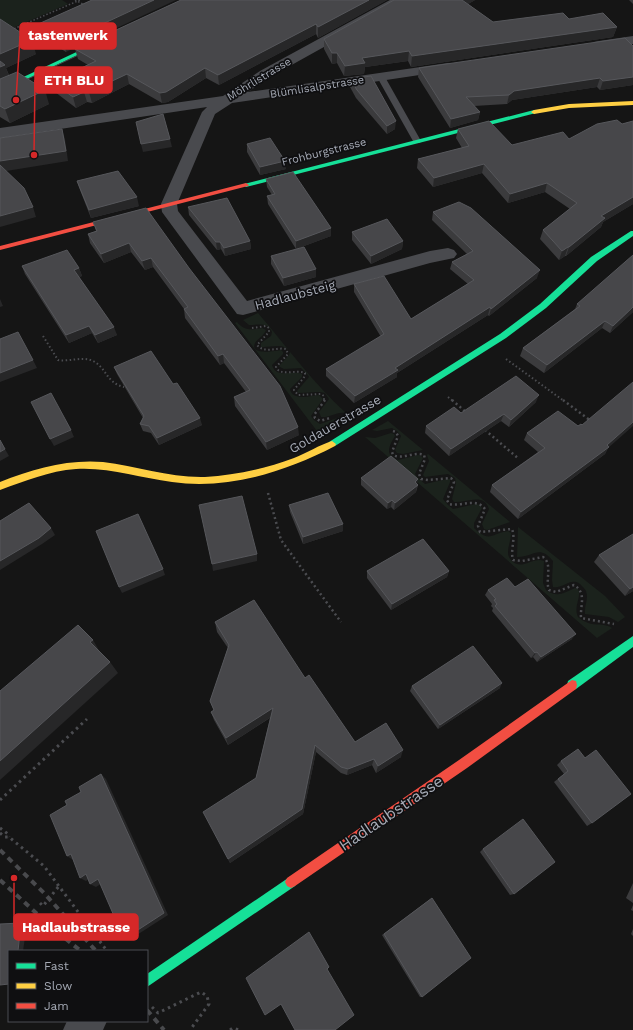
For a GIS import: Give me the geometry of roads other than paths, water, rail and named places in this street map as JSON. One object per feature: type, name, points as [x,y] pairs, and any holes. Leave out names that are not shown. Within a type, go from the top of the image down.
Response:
[{"type":"street","name":"Möhrlistrasse","points":[[169,204],[206,115],[222,101],[265,74],[399,0]]},
{"type":"street","points":[[0,90],[114,36]]},
{"type":"street","points":[[586,47],[633,40]]},
{"type":"street","name":"Blümlisalpstrasse","points":[[0,133],[459,65]]},
{"type":"street","name":"Frohburgstrasse","points":[[0,248],[545,109],[633,103]]},
{"type":"street","name":"Hadlaubsteig","points":[[169,204],[172,216],[242,309],[430,257],[448,254]]},
{"type":"street","name":"Goldauerstrasse","points":[[0,486],[30,474],[78,466],[105,466],[163,478],[195,480],[263,473],[291,464],[314,454],[488,346],[543,306],[594,259],[633,233]]},
{"type":"street","name":"Hadlaubstrasse","points":[[148,980],[462,764],[633,641]]},
{"type":"street","points":[[79,1030],[90,1022]]},
{"type":"lane","points":[[380,77],[417,141]]},
{"type":"tram line","points":[[0,92],[87,51]]},
{"type":"railway","points":[[0,850],[44,893],[95,950]]},
{"type":"railway","points":[[0,880],[57,932],[80,950]]},
{"type":"railway","points":[[148,1011],[164,1030]]},
{"type":"place","name":"tastenwerk","points":[[16,100]]},
{"type":"place","name":"ETH BLU","points":[[34,155]]},
{"type":"place","name":"Hadlaubstrasse","points":[[14,878]]}]
